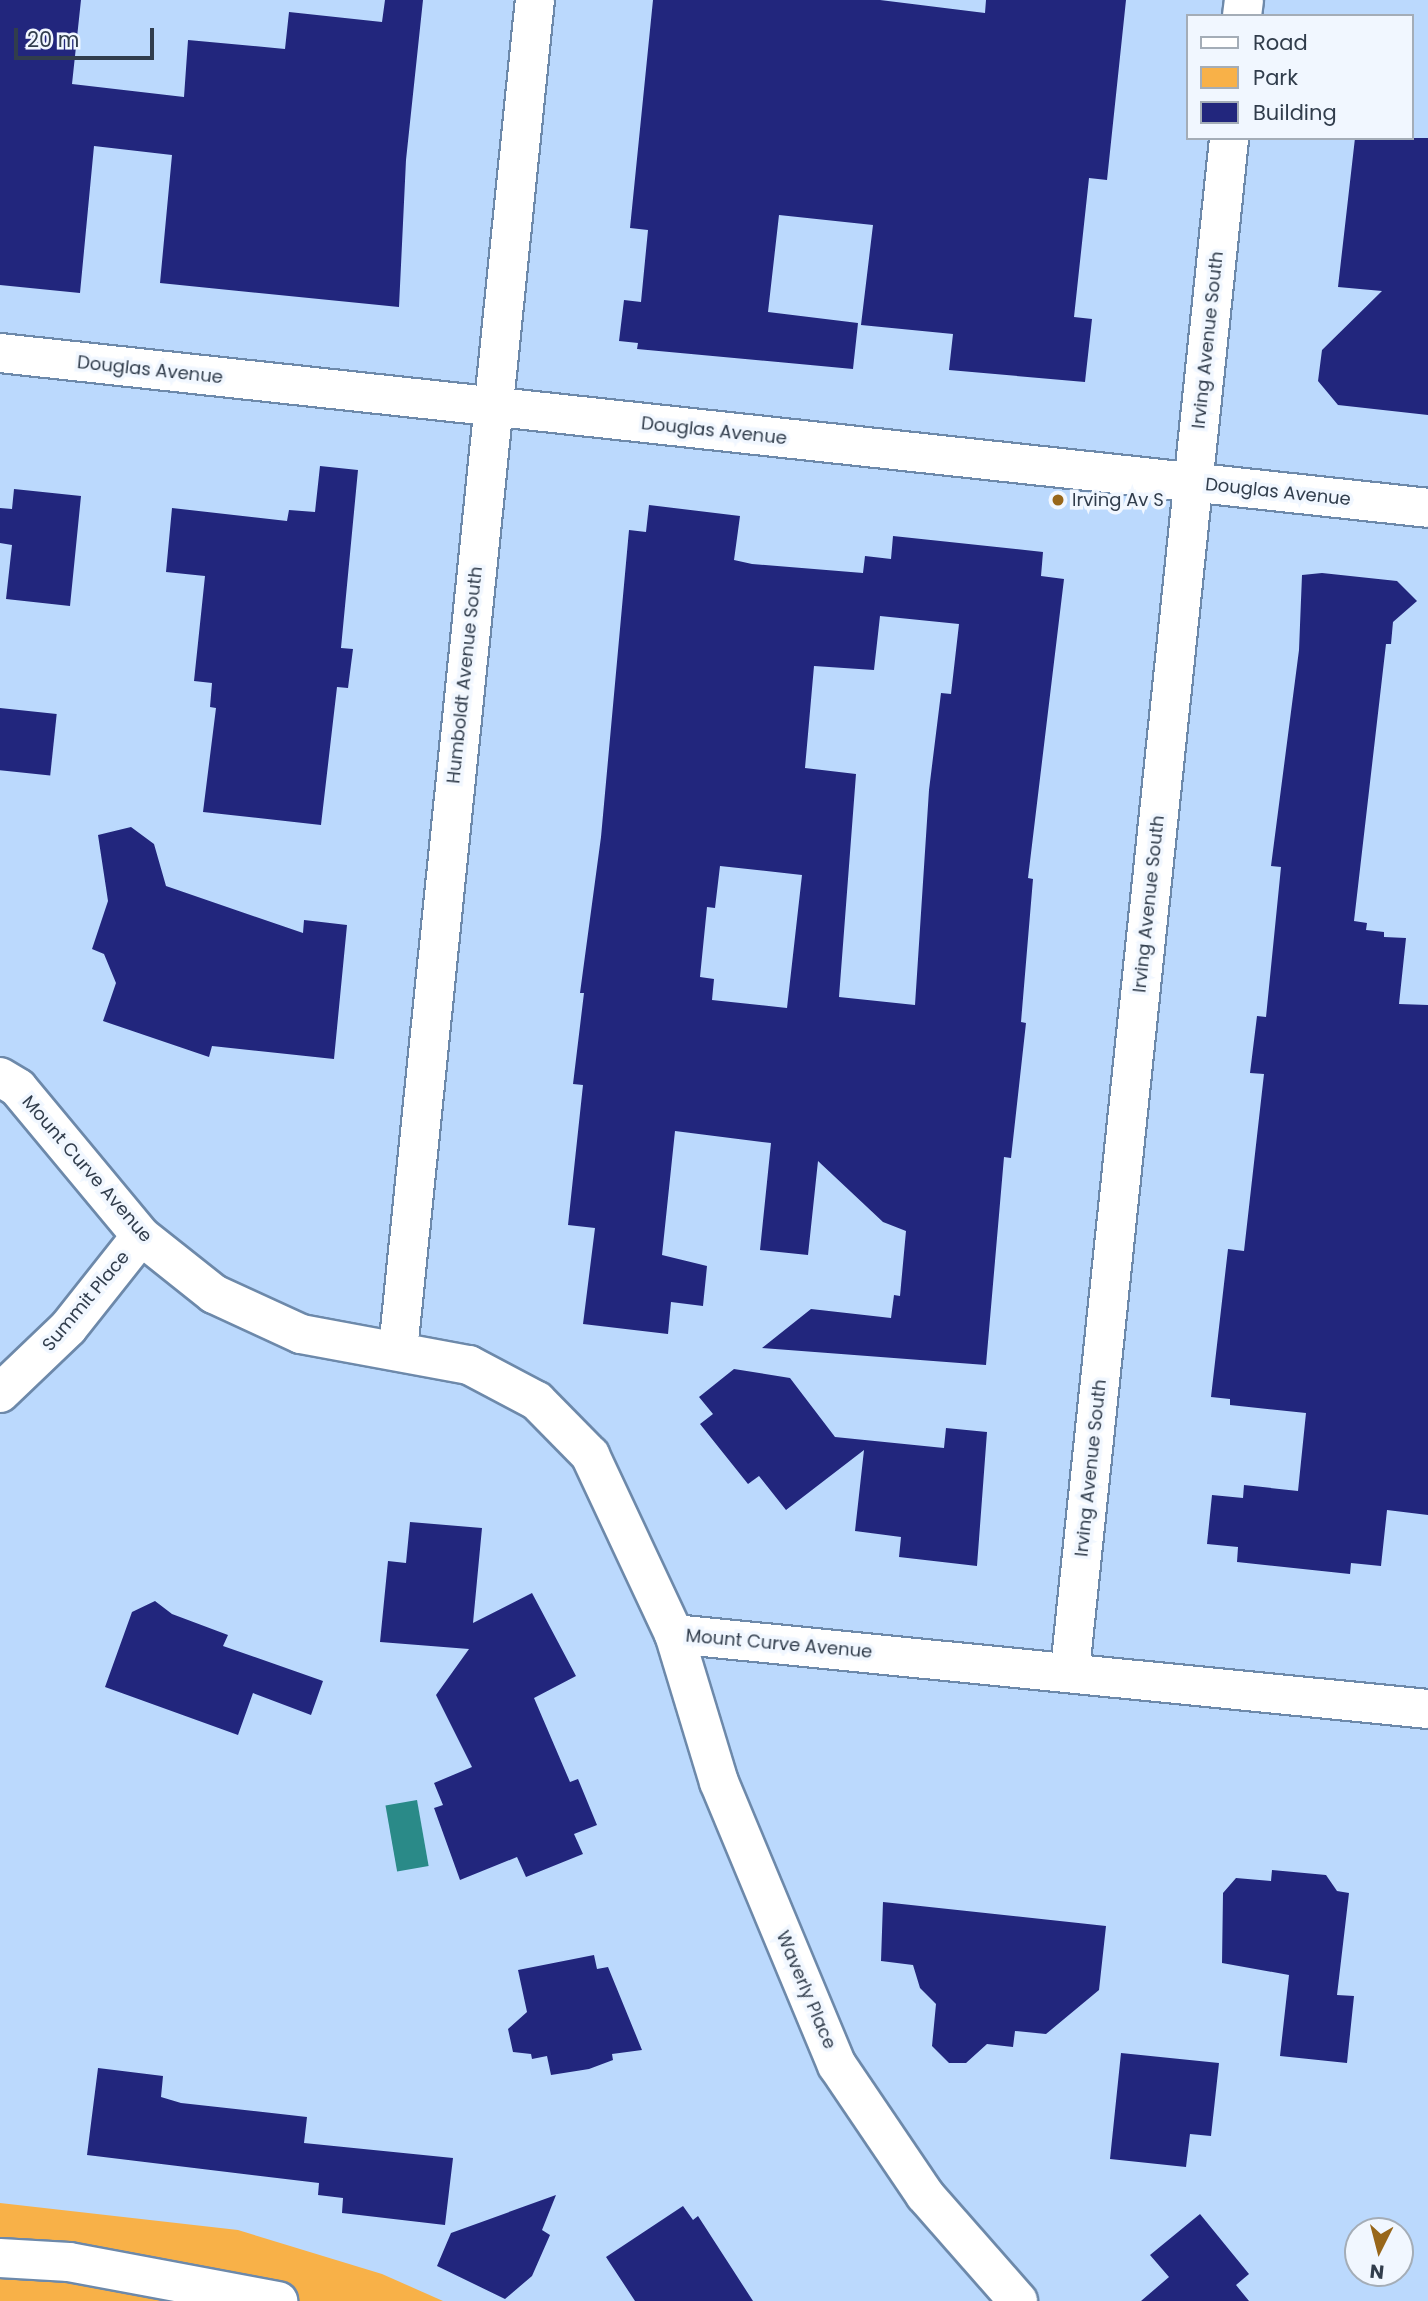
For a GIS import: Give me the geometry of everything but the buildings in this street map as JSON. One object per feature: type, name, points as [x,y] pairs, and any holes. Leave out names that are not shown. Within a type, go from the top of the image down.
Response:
[{"type":"street","name":"Humboldt Avenue South","points":[[398,1350],[535,0]]},
{"type":"street","name":"Irving Avenue South","points":[[1070,1670],[1229,140]]},
{"type":"street","name":"Douglas Avenue","points":[[0,354],[1428,508]]},
{"type":"street","name":"Mount Curve Avenue","points":[[0,1077],[18,1088],[141,1236],[182,1273],[257,1318],[301,1335],[398,1350],[468,1365],[537,1401],[590,1455],[674,1634],[1070,1670],[1428,1709]]},
{"type":"street","name":"Summit Place","points":[[0,1392],[68,1328],[141,1236]]},
{"type":"street","name":"Waverly Place","points":[[674,1634],[719,1782],[837,2065],[925,2195],[1018,2301]]},
{"type":"street","points":[[0,2258],[69,2262],[278,2301]]},
{"type":"green space","points":[[0,2203],[238,2230],[382,2274],[443,2301],[0,2301]]},
{"type":"shaded area","points":[[417,1800],[429,1866],[397,1872],[385,1806]]},
{"type":"place","name":"Irving Av S","points":[[1058,500]]}]
